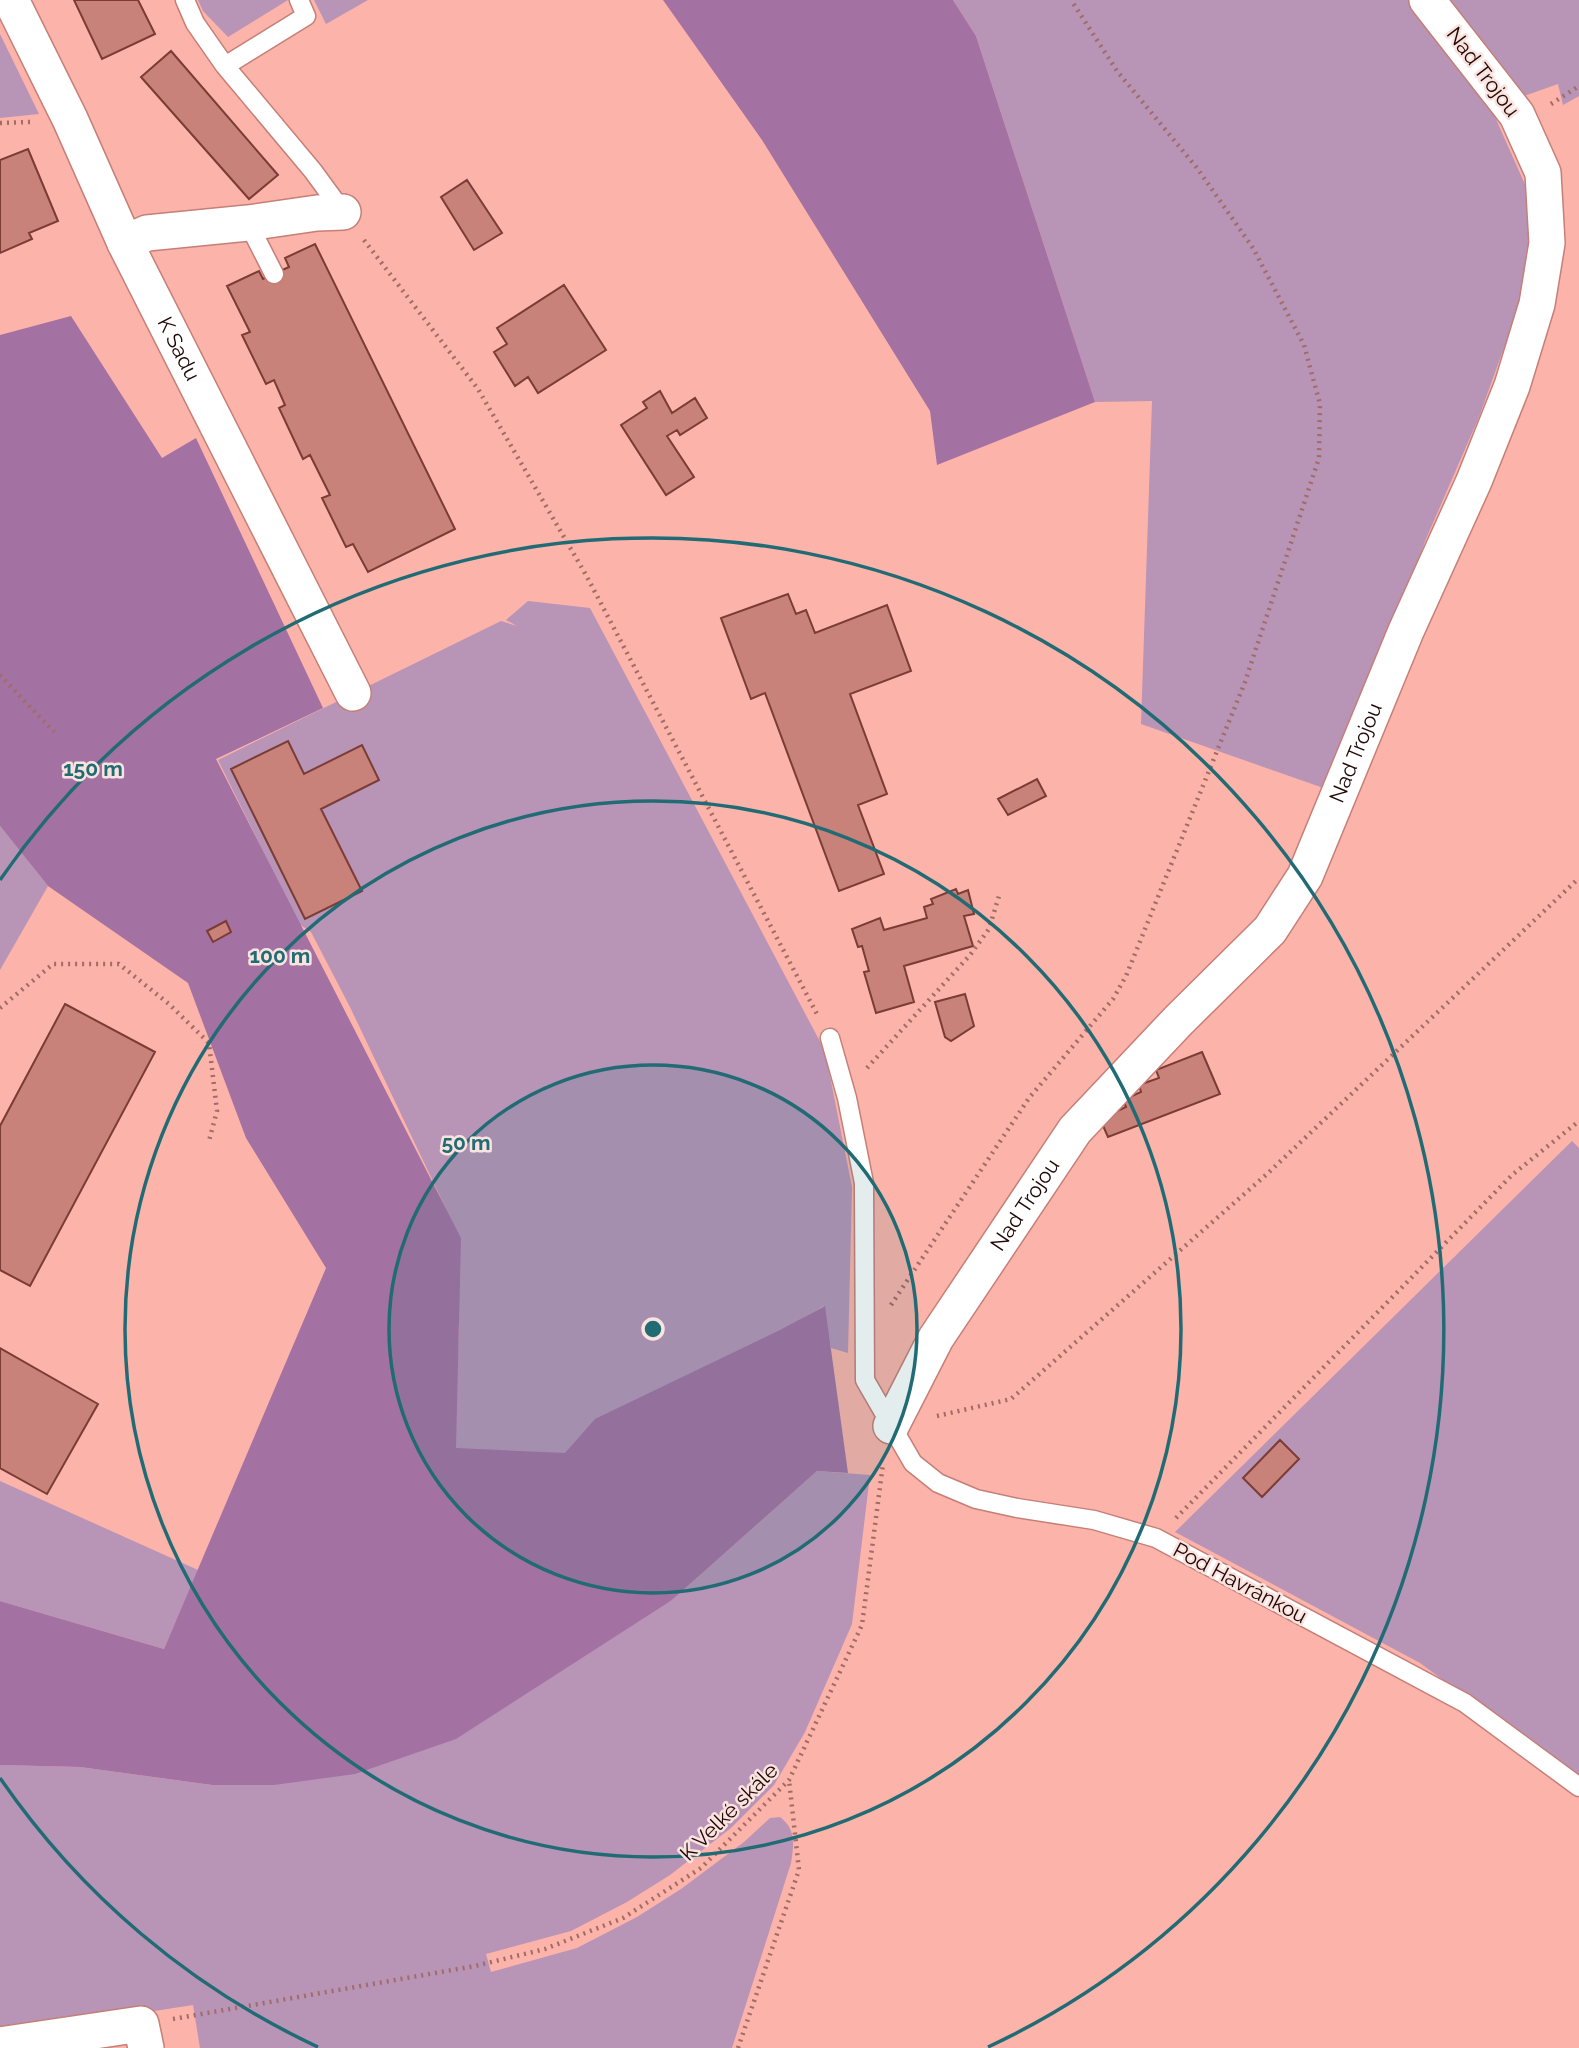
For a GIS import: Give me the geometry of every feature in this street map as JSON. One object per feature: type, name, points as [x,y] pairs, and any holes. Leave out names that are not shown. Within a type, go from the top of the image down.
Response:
[{"type":"street","name":"K Sadu","points":[[11,0],[70,119],[125,243],[353,693]]},
{"type":"street","name":"Nad Trojou","points":[[891,1426],[936,1338],[1076,1130],[1178,1021],[1270,930],[1304,876],[1406,631],[1474,481],[1512,386],[1537,304],[1547,243],[1544,173],[1517,114],[1427,0]]},
{"type":"street","points":[[125,243],[146,233],[248,223],[317,212],[344,212]]},
{"type":"street","points":[[0,2045],[144,2036]]},
{"type":"lane","points":[[185,0],[195,23],[225,66],[344,212]]},
{"type":"lane","points":[[225,66],[306,16],[299,0]]},
{"type":"lane","points":[[248,223],[274,274]]},
{"type":"lane","name":"Pod Havránkou","points":[[830,1038],[847,1098],[864,1182],[865,1380],[913,1463],[938,1483],[976,1499],[1094,1520],[1156,1538],[1465,1703],[1579,1787]]},
{"type":"path","points":[[865,1344],[1029,1098],[1113,999],[1126,976],[1245,682],[1319,458],[1320,404],[1304,345],[1259,260],[1197,168],[1117,71],[1072,0]]},
{"type":"path","points":[[344,212],[478,389],[586,575],[830,1038]]},
{"type":"path","points":[[0,675],[54,732]]},
{"type":"path","points":[[891,1426],[1011,1399],[1267,1174],[1579,878]]},
{"type":"path","points":[[847,1098],[863,1073],[989,929],[999,896]]},
{"type":"path","points":[[0,1008],[53,964],[119,964],[169,1004],[209,1043],[217,1111],[209,1141]]},
{"type":"path","points":[[1156,1538],[1512,1175],[1579,1121]]},
{"type":"path","name":"K Velké skále","points":[[144,2036],[545,1950],[623,1918],[701,1868],[789,1780],[862,1625],[880,1478],[891,1426]]},
{"type":"path","points":[[738,2048],[799,1870],[789,1780]]},
{"type":"shaded area","points":[[198,0],[288,0],[228,37],[203,11]]},
{"type":"shaded area","points":[[314,0],[368,0],[326,24]]},
{"type":"shaded area","points":[[663,0],[953,0],[976,36],[1095,402],[937,465],[930,411],[762,140]]},
{"type":"shaded area","points":[[953,0],[1411,0],[1487,99],[1531,198],[1528,281],[1479,417],[1426,539],[1332,791],[1141,724],[1152,401],[1095,402],[976,36]]},
{"type":"shaded area","points":[[1442,0],[1579,0],[1579,96],[1563,105],[1558,84],[1518,98]]},
{"type":"shaded area","points":[[0,34],[39,114],[0,118]]},
{"type":"shaded area","points":[[71,316],[162,458],[196,438],[323,708],[216,759],[461,1238],[456,1448],[565,1453],[595,1419],[825,1306],[848,1473],[817,1471],[672,1600],[456,1739],[355,1774],[274,1785],[212,1785],[80,1767],[0,1765],[0,1601],[164,1649],[326,1268],[246,1138],[188,983],[48,886],[0,826],[0,335]]},
{"type":"shaded area","points":[[528,601],[590,608],[825,1051],[852,1187],[848,1353],[831,1348],[824,1306],[566,1454],[454,1452],[459,1236],[350,1007],[311,932],[299,924],[218,760],[501,621],[517,626],[506,620]]},
{"type":"shaded area","points":[[0,826],[48,886],[0,970]]},
{"type":"shaded area","points":[[1572,1141],[1579,1148],[1579,1780],[1420,1663],[1175,1532]],"holes":[[[1280,1440],[1299,1459],[1263,1497],[1243,1479]]]},
{"type":"shaded area","points":[[817,1471],[870,1475],[852,1624],[805,1732],[774,1785],[731,1828],[670,1875],[627,1902],[571,1931],[486,1954],[491,1972],[577,1948],[637,1917],[681,1889],[744,1842],[770,1818],[780,1817],[791,1832],[791,1863],[732,2048],[200,2048],[193,2005],[0,2035],[0,1765],[80,1767],[212,1785],[274,1785],[672,1600]]},
{"type":"shaded area","points":[[0,1481],[198,1570],[164,1649],[0,1601]]},
{"type":"building","points":[[74,0],[138,0],[155,34],[102,59]]},
{"type":"building","points":[[171,51],[278,175],[249,199],[141,77]]},
{"type":"building","points":[[28,149],[58,221],[29,233],[32,239],[0,253],[0,160]]},
{"type":"building","points":[[467,180],[502,233],[474,250],[441,197]]},
{"type":"building","points":[[315,244],[455,529],[368,572],[353,544],[346,547],[322,498],[330,495],[310,455],[303,459],[279,408],[285,405],[274,380],[266,384],[242,335],[250,332],[227,286],[259,271],[263,279],[289,267],[285,258]]},
{"type":"building","points":[[564,285],[606,350],[538,393],[528,377],[515,386],[494,352],[507,344],[497,328]]},
{"type":"building","points":[[660,391],[672,413],[695,398],[707,418],[680,435],[677,430],[667,436],[694,477],[666,495],[621,425],[647,408],[643,402]]},
{"type":"building","points":[[788,594],[796,614],[806,610],[815,633],[887,605],[911,671],[850,694],[887,794],[858,805],[884,874],[839,891],[765,693],[751,699],[721,618]]},
{"type":"building","points":[[288,741],[304,774],[362,745],[379,780],[321,809],[362,891],[305,919],[231,769]]},
{"type":"building","points":[[1037,779],[1046,796],[1008,815],[998,799]]},
{"type":"building","points":[[956,889],[958,894],[968,890],[974,914],[964,916],[973,946],[904,966],[914,1002],[876,1013],[864,972],[869,971],[862,946],[858,947],[852,929],[880,918],[884,930],[927,918],[924,907],[933,904],[931,899]]},
{"type":"building","points":[[226,921],[231,932],[213,942],[207,931]]},
{"type":"building","points":[[965,994],[974,1026],[951,1041],[945,1037],[935,1002]]},
{"type":"building","points":[[65,1004],[155,1052],[30,1286],[0,1270],[0,1126]]},
{"type":"building","points":[[1202,1052],[1220,1094],[1108,1137],[1100,1119],[1126,1107],[1123,1100],[1141,1092],[1139,1085],[1159,1078],[1156,1070]]},
{"type":"building","points":[[0,1348],[98,1404],[47,1494],[0,1468]]},
{"type":"building","points":[[1280,1440],[1299,1459],[1262,1497],[1243,1478]]}]
